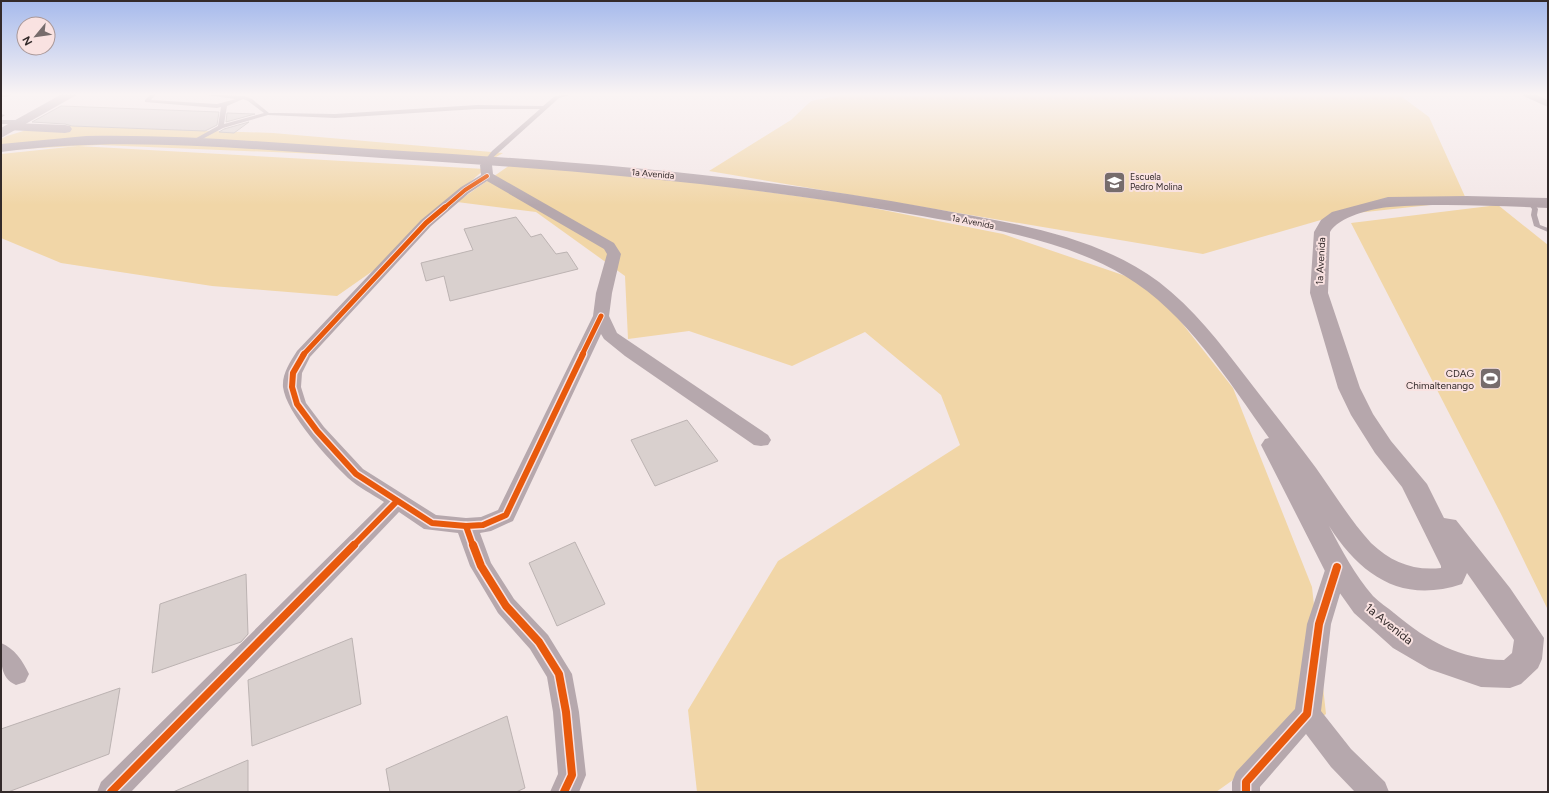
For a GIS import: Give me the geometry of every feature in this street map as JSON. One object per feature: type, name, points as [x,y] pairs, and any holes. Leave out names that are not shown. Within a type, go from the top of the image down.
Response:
[{"type":"main road","points":[[89,131],[116,132],[153,139]]},
{"type":"main road","name":"1a Avenida","points":[[1,148],[87,139],[153,139],[487,168],[698,178],[842,196],[1008,228],[1075,247],[1118,264],[1152,285],[1199,330],[1289,448],[1356,544],[1370,558],[1385,568],[1401,575],[1424,581],[1441,580],[1452,576],[1455,566],[1442,538],[1410,479]]},
{"type":"main road","name":"1a Avenida","points":[[1244,388],[1337,567],[1364,605],[1404,639],[1440,660],[1481,673],[1510,674],[1527,659],[1528,638],[1500,596],[1410,479],[1383,447],[1362,415],[1349,388],[1319,293],[1322,232],[1327,223],[1338,215],[1388,202],[1539,203]]},
{"type":"street","points":[[487,168],[609,246],[614,254],[604,293],[601,316],[506,515],[483,525],[466,526],[432,523],[356,474],[317,431],[297,404],[292,387],[292,373],[303,355],[319,336],[426,223],[465,190],[487,168]]},
{"type":"street","points":[[601,316],[610,336],[631,352],[761,440]]},
{"type":"street","points":[[111,792],[397,501]]},
{"type":"street","points":[[466,526],[481,566],[506,606],[540,642],[559,674],[566,712],[572,774],[564,792]]},
{"type":"street","points":[[1246,792],[1246,782],[1307,714],[1319,624],[1337,567]]},
{"type":"street","points":[[1,654],[16,674]]},
{"type":"street","points":[[1307,714],[1341,758],[1375,792]]},
{"type":"lane","points":[[193,142],[214,131]]},
{"type":"lane","points":[[487,168],[494,152],[518,131]]},
{"type":"lane","points":[[1539,203],[1535,209],[1534,215],[1537,226],[1548,230]]},
{"type":"shaded area","points":[[23,131],[216,131],[273,133],[503,153],[489,161],[100,145],[1,150],[1,139]]},
{"type":"shaded area","points":[[773,131],[1435,131],[1467,201],[1338,215],[1203,254],[709,171]]},
{"type":"shaded area","points":[[78,146],[485,169],[435,212],[387,261],[337,296],[212,286],[61,263],[1,238],[1,154]]},
{"type":"shaded area","points":[[513,163],[701,183],[848,203],[1003,234],[1152,285],[1233,388],[1312,587],[1326,714],[1216,792],[697,792],[688,710],[778,561],[960,445],[941,395],[865,332],[792,366],[689,331],[628,339],[625,276],[536,212],[457,202]]},
{"type":"shaded area","name":"CDAG Chimaltenango","points":[[1498,205],[1548,245],[1548,610],[1501,514],[1351,223]]},
{"type":"building","points":[[221,131],[237,131],[234,133],[219,132]]},
{"type":"building","points":[[516,217],[531,237],[541,234],[556,254],[567,252],[578,269],[450,301],[444,276],[426,281],[421,263],[473,250],[464,229]]},
{"type":"building","points":[[687,420],[718,461],[655,486],[631,440]]},
{"type":"building","points":[[575,542],[605,604],[557,626],[529,563]]},
{"type":"building","points":[[246,574],[248,634],[241,642],[152,673],[160,604]]},
{"type":"building","points":[[352,638],[361,704],[252,746],[248,680]]},
{"type":"building","points":[[120,688],[109,754],[8,792],[1,792],[1,729]]},
{"type":"building","points":[[507,716],[525,788],[516,792],[390,792],[386,769]]},
{"type":"building","points":[[248,760],[248,792],[173,792]]},
{"type":"cycle path","points":[[487,176],[465,190],[426,223],[303,355],[293,373],[292,387],[297,404],[317,431],[356,474],[432,523],[466,526],[483,525],[506,515],[601,316]]},
{"type":"cycle path","points":[[111,792],[397,501]]},
{"type":"cycle path","points":[[466,526],[481,566],[506,606],[539,642],[559,674],[566,712],[572,775],[564,792]]},
{"type":"cycle path","points":[[1246,792],[1246,782],[1307,714],[1319,624],[1337,567]]},
{"type":"place","name":"Escuela Pedro Molina","points":[[1115,182]]},
{"type":"place","name":"CDAG Chimaltenango","points":[[1490,379]]}]
